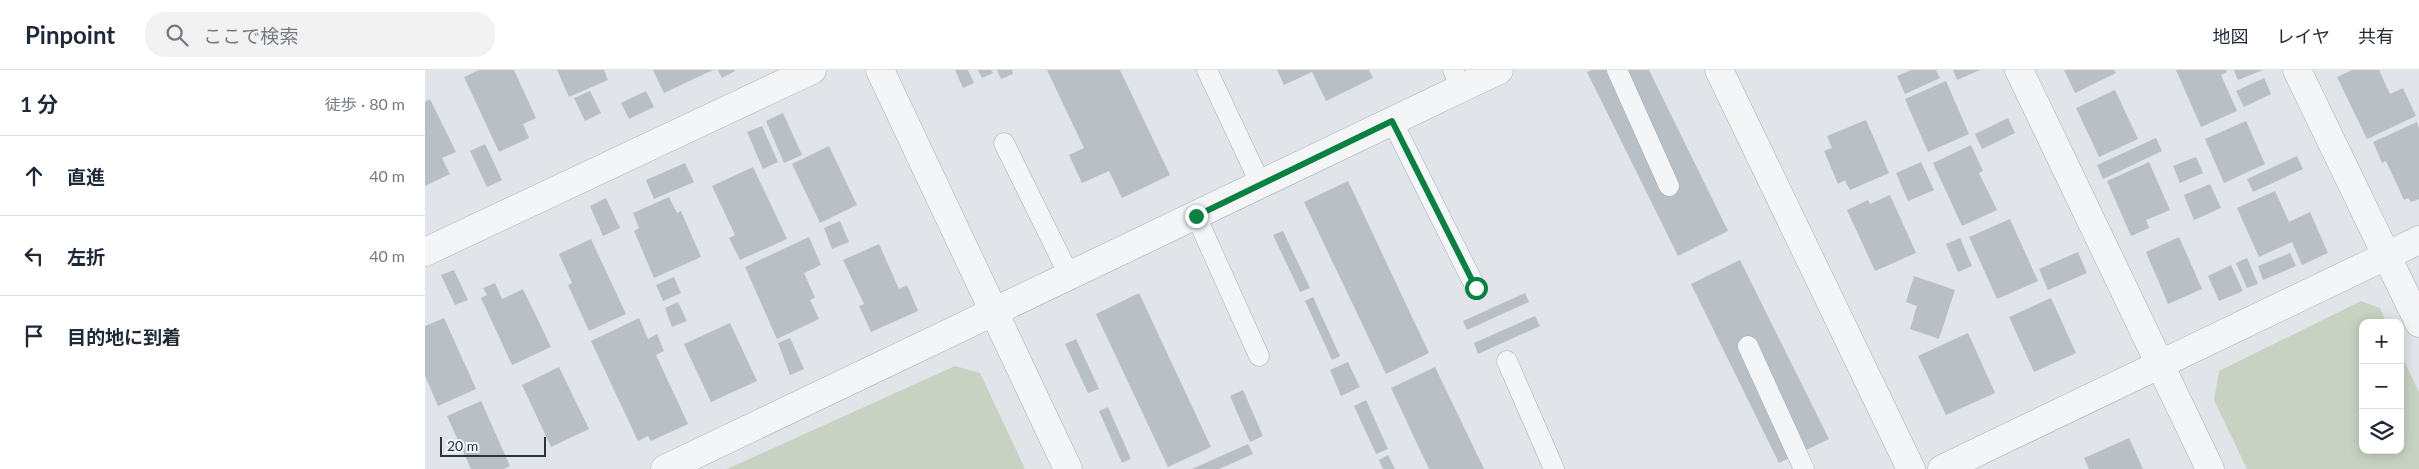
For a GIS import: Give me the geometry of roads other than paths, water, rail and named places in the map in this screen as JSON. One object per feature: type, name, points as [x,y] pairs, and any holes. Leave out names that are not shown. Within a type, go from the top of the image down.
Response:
[{"type":"street","points":[[425,252],[812,70]]},
{"type":"street","points":[[880,70],[1067,469]]},
{"type":"street","points":[[665,469],[1070,277],[1392,121],[1457,79],[1499,70]]},
{"type":"street","points":[[1719,70],[1911,469]]},
{"type":"street","points":[[2019,70],[2210,469]]},
{"type":"street","points":[[2297,70],[2419,323]]},
{"type":"street","points":[[1942,469],[2419,240]]},
{"type":"lane","points":[[1207,70],[1261,185]]},
{"type":"lane","points":[[1617,70],[1669,186]]},
{"type":"lane","points":[[1392,121],[1476,288]]},
{"type":"lane","points":[[1004,143],[1070,277]]},
{"type":"lane","points":[[1196,216],[1259,356]]},
{"type":"lane","points":[[1748,346],[1804,469]]},
{"type":"lane","points":[[1507,361],[1554,469]]}]
